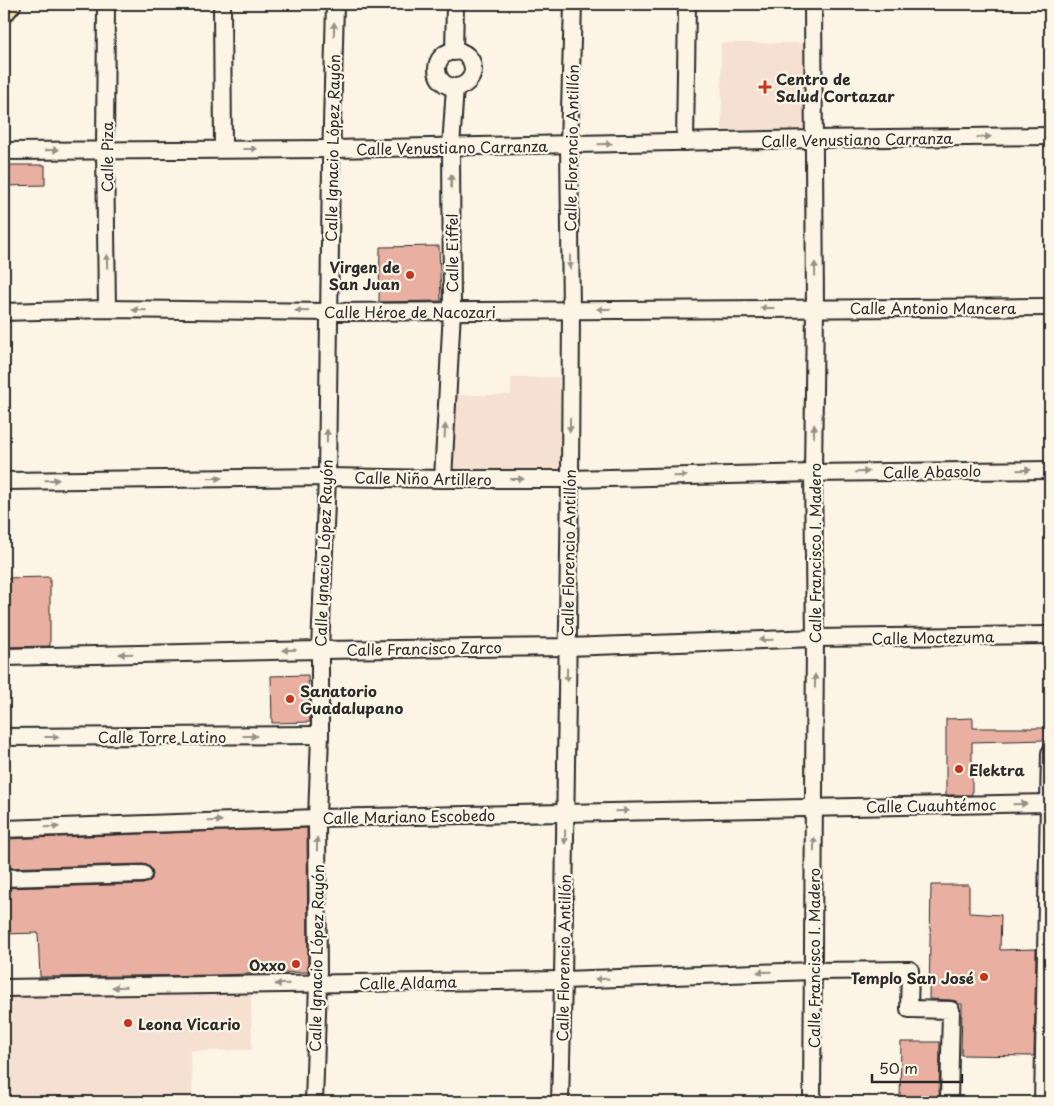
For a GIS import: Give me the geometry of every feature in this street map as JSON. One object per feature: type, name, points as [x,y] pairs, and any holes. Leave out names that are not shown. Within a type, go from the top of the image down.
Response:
[{"type":"main road","points":[[4,11],[10,4]]},
{"type":"street","name":"Calle Piza","points":[[106,4],[107,310]]},
{"type":"street","points":[[222,4],[223,149]]},
{"type":"street","name":"Calle Ignacio López Rayón","points":[[314,1102],[318,983],[317,818],[320,735],[320,650],[327,477],[335,4]]},
{"type":"street","points":[[454,52],[455,4]]},
{"type":"street","name":"Calle Florencio Antillón","points":[[560,1102],[564,980],[570,479],[571,310],[569,145],[573,4]]},
{"type":"street","points":[[685,142],[687,4]]},
{"type":"street","name":"Calle Francisco I. Madero","points":[[812,1102],[815,638],[813,4]]},
{"type":"street","points":[[454,52],[468,57],[473,71],[465,84],[455,87],[445,84],[438,75],[438,64],[444,56],[454,52]]},
{"type":"street","name":"Calle Eiffel","points":[[443,479],[452,311],[451,146],[455,87]]},
{"type":"street","name":"Calle Venustiano Carranza","points":[[4,150],[332,149],[1050,136]]},
{"type":"street","name":"Calle Antonio Mancera","points":[[815,308],[1050,307]]},
{"type":"street","name":"Calle Héroe de Nacozari","points":[[4,312],[107,310],[329,312],[815,308]]},
{"type":"street","name":"Calle Abasolo","points":[[813,473],[1050,470]]},
{"type":"street","name":"Calle Niño Artillero","points":[[4,481],[327,477],[570,479],[813,473]]},
{"type":"street","name":"Calle Moctezuma","points":[[815,638],[1050,635]]},
{"type":"street","name":"Calle Francisco Zarco","points":[[4,657],[567,647],[815,638]]},
{"type":"street","name":"Calle Torre Latino","points":[[4,737],[320,735]]},
{"type":"street","points":[[1043,1102],[1048,969],[1050,753]]},
{"type":"street","name":"Calle Cuauhtémoc","points":[[814,807],[1050,803]]},
{"type":"street","name":"Calle Mariano Escobedo","points":[[4,828],[317,818],[814,807]]},
{"type":"street","points":[[4,878],[144,874]]},
{"type":"street","name":"Calle Aldama","points":[[4,988],[564,980],[813,970],[910,970],[909,1009],[951,1010],[948,1102]]},
{"type":"shaded area","name":"Centro de Salud Cortazar","points":[[721,43],[809,43],[809,130],[722,130]]},
{"type":"shaded area","points":[[559,377],[562,469],[453,470],[455,395],[511,395],[511,378]]},
{"type":"shaded area","name":"Leona Vicario","points":[[251,991],[252,1050],[191,1051],[193,1102],[4,1102],[4,996]]},
{"type":"building","points":[[4,165],[45,165],[45,185],[4,186]]},
{"type":"building","name":"Virgen de San Juan","points":[[439,246],[441,301],[379,302],[380,247]]},
{"type":"building","points":[[50,577],[50,646],[4,647],[4,578]]},
{"type":"building","name":"Sanatorio Guadalupano","points":[[308,675],[310,722],[272,723],[271,676]]},
{"type":"building","name":"Elektra","points":[[973,718],[973,728],[1045,728],[1046,740],[972,742],[972,795],[946,795],[946,719]]},
{"type":"building","points":[[307,828],[308,972],[40,977],[38,933],[4,934],[4,888],[143,884],[152,879],[153,874],[151,868],[143,864],[4,868],[4,839]]},
{"type":"building","name":"Templo San José","points":[[931,885],[969,885],[969,913],[1001,915],[1000,950],[1036,949],[1034,1056],[961,1055],[962,1004],[951,1000],[929,999]]},
{"type":"building","points":[[901,1042],[940,1042],[939,1102],[900,1102]]},
{"type":"place","name":"Centro de Salud Cortazar","points":[[765,87]]},
{"type":"place","name":"Virgen de San Juan","points":[[410,275]]},
{"type":"place","name":"Sanatorio Guadalupano","points":[[290,699]]},
{"type":"place","name":"Elektra","points":[[959,769]]},
{"type":"place","name":"Oxxo","points":[[296,964]]},
{"type":"place","name":"Templo San José","points":[[984,977]]},
{"type":"place","name":"Leona Vicario","points":[[128,1023]]}]
